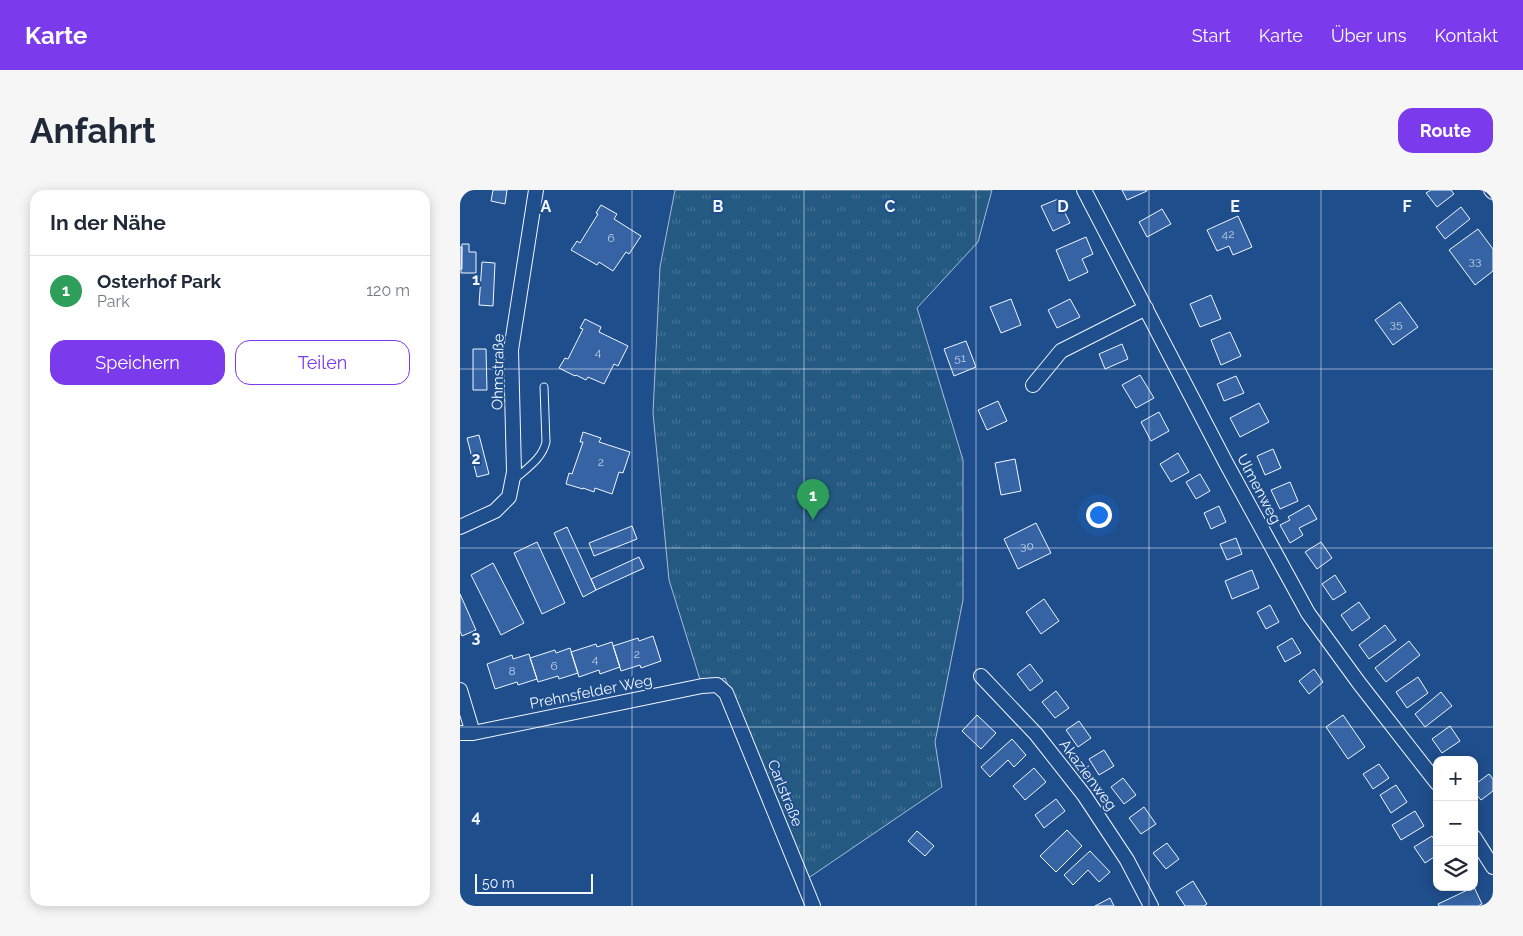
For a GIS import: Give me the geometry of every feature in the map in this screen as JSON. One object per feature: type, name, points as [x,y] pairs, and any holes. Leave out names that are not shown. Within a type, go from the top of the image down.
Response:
[{"type":"street","name":"Ohmstraße","points":[[460,526],[495,512],[510,497],[514,472],[512,350],[536,190]]},
{"type":"street","name":"Ulmenweg","points":[[1084,190],[1226,463],[1308,613],[1358,683],[1433,778]]},
{"type":"street","points":[[1034,385],[1061,351],[1146,308]]},
{"type":"street","name":"Akazienweg","points":[[981,676],[1036,734],[1084,795],[1127,860],[1151,906]]},
{"type":"street","name":"Prehnsfelder Weg","points":[[467,733],[702,686],[717,685],[726,693]]},
{"type":"street","points":[[460,690],[467,733]]},
{"type":"street","name":"Carlstraße","points":[[726,693],[813,906]]},
{"type":"street","points":[[1478,843],[1493,867]]},
{"type":"lane","points":[[512,482],[540,457],[544,450],[546,442],[544,387]]},
{"type":"green space","points":[[675,190],[992,190],[978,242],[917,308],[963,460],[963,600],[935,742],[942,787],[804,881],[725,678],[702,686],[669,580],[653,413],[660,267]]},
{"type":"building","points":[[493,190],[507,190],[505,204],[491,201]]},
{"type":"building","points":[[1122,190],[1147,190],[1147,191],[1127,200]]},
{"type":"building","points":[[1431,190],[1451,190],[1454,194],[1437,207],[1426,193]]},
{"type":"building","points":[[1058,199],[1070,223],[1053,231],[1041,206]]},
{"type":"building","points":[[601,205],[617,214],[614,219],[641,236],[629,254],[626,252],[613,271],[599,262],[597,265],[571,250],[577,241],[580,243],[598,214],[596,213]]},
{"type":"building","points":[[1461,207],[1470,219],[1445,239],[1436,227]]},
{"type":"building","points":[[1162,209],[1171,224],[1147,237],[1139,222]]},
{"type":"building","points":[[1238,216],[1252,247],[1233,255],[1229,246],[1217,251],[1207,230]]},
{"type":"building","points":[[1478,229],[1493,249],[1493,271],[1475,285],[1449,250]]},
{"type":"building","points":[[1086,237],[1093,254],[1082,259],[1088,272],[1069,281],[1056,250]]},
{"type":"building","points":[[462,244],[469,244],[469,252],[476,252],[476,273],[461,273]]},
{"type":"building","points":[[460,247],[462,247],[462,269],[460,269]]},
{"type":"building","points":[[482,262],[495,263],[493,306],[479,305]]},
{"type":"building","points":[[1211,295],[1221,319],[1200,327],[1190,304]]},
{"type":"building","points":[[1011,299],[1021,325],[1001,333],[990,307]]},
{"type":"building","points":[[1070,299],[1080,317],[1057,328],[1048,310]]},
{"type":"building","points":[[1400,302],[1418,327],[1393,345],[1375,320]]},
{"type":"building","points":[[585,319],[601,327],[599,332],[628,346],[618,366],[614,364],[604,384],[588,377],[586,380],[559,368],[565,358],[568,359],[583,329],[580,328]]},
{"type":"building","points":[[1230,332],[1241,356],[1221,365],[1211,340]]},
{"type":"building","points":[[966,341],[976,367],[954,376],[944,349]]},
{"type":"building","points":[[1122,344],[1128,359],[1105,369],[1099,354]]},
{"type":"building","points":[[473,349],[486,349],[487,390],[473,390]]},
{"type":"building","points":[[1140,375],[1154,398],[1136,408],[1122,385]]},
{"type":"building","points":[[1236,376],[1244,393],[1224,401],[1217,384]]},
{"type":"building","points":[[998,401],[1007,421],[987,430],[978,410]]},
{"type":"building","points":[[1259,403],[1269,422],[1240,437],[1230,418]]},
{"type":"building","points":[[1159,412],[1169,431],[1151,441],[1141,422]]},
{"type":"building","points":[[583,432],[601,438],[599,442],[630,452],[623,473],[619,472],[612,494],[595,488],[594,492],[566,484],[569,473],[572,474],[583,442],[580,442]]},
{"type":"building","points":[[479,435],[489,474],[477,477],[467,438]]},
{"type":"building","points":[[1273,449],[1281,468],[1265,475],[1257,456]]},
{"type":"building","points":[[1178,453],[1189,472],[1171,482],[1160,464]]},
{"type":"building","points":[[1015,459],[1021,491],[1001,495],[995,463]]},
{"type":"building","points":[[1200,474],[1210,491],[1196,499],[1186,482]]},
{"type":"building","points":[[1290,482],[1298,501],[1280,509],[1271,490]]},
{"type":"building","points":[[1309,505],[1317,519],[1299,528],[1303,535],[1290,543],[1280,525],[1290,520],[1288,517]]},
{"type":"building","points":[[1219,506],[1226,522],[1211,529],[1204,513]]},
{"type":"building","points":[[1036,523],[1051,553],[1018,569],[1004,539]]},
{"type":"building","points":[[632,526],[637,539],[594,556],[589,543]]},
{"type":"building","points":[[567,527],[596,590],[583,597],[554,533]]},
{"type":"building","points":[[1236,538],[1242,554],[1227,560],[1220,544]]},
{"type":"building","points":[[537,542],[565,603],[542,614],[514,553]]},
{"type":"building","points":[[1321,542],[1332,558],[1317,569],[1305,552]]},
{"type":"building","points":[[639,557],[644,568],[596,590],[591,579]]},
{"type":"building","points":[[493,563],[524,623],[501,635],[471,575]]},
{"type":"building","points":[[1252,570],[1259,588],[1232,599],[1225,581]]},
{"type":"building","points":[[1335,575],[1346,592],[1333,600],[1322,584]]},
{"type":"building","points":[[460,594],[476,630],[462,636],[460,631]]},
{"type":"building","points":[[1044,599],[1059,621],[1041,634],[1026,612]]},
{"type":"building","points":[[1359,602],[1370,618],[1352,631],[1341,615]]},
{"type":"building","points":[[1270,605],[1279,622],[1266,629],[1257,612]]},
{"type":"building","points":[[1385,625],[1396,640],[1369,659],[1359,645]]},
{"type":"building","points":[[653,636],[661,661],[641,668],[640,665],[621,671],[613,646],[638,638],[639,641]]},
{"type":"building","points":[[1292,638],[1301,653],[1285,662],[1277,647]]},
{"type":"building","points":[[1409,641],[1420,655],[1386,682],[1375,668]]},
{"type":"building","points":[[612,642],[620,667],[600,674],[599,670],[579,677],[571,652],[596,644],[597,647]]},
{"type":"building","points":[[570,648],[578,673],[559,679],[558,676],[538,682],[530,658],[555,650],[556,653]]},
{"type":"building","points":[[529,654],[537,679],[518,685],[517,682],[495,689],[487,664],[512,655],[513,659]]},
{"type":"building","points":[[1030,664],[1043,681],[1030,691],[1017,674]]},
{"type":"building","points":[[1314,669],[1323,682],[1309,694],[1299,681]]},
{"type":"building","points":[[1418,677],[1428,693],[1407,708],[1396,692]]},
{"type":"building","points":[[1056,691],[1069,708],[1055,718],[1042,702]]},
{"type":"building","points":[[1441,692],[1452,706],[1425,727],[1415,714]]},
{"type":"building","points":[[977,715],[996,733],[981,749],[962,731]]},
{"type":"building","points":[[1343,715],[1365,747],[1348,759],[1326,727]]},
{"type":"building","points":[[1079,721],[1091,738],[1078,747],[1066,730]]},
{"type":"building","points":[[1450,726],[1460,741],[1442,753],[1432,739]]},
{"type":"building","points":[[1012,739],[1026,755],[1014,767],[1008,760],[990,777],[981,767]]},
{"type":"building","points":[[1104,750],[1114,766],[1099,775],[1089,759]]},
{"type":"building","points":[[1379,764],[1389,778],[1373,789],[1363,774]]},
{"type":"building","points":[[1034,768],[1046,782],[1025,800],[1013,786]]},
{"type":"building","points":[[1489,774],[1493,779],[1493,791],[1481,800],[1478,797],[1478,782]]},
{"type":"building","points":[[1123,778],[1136,795],[1124,804],[1111,787]]},
{"type":"building","points":[[1396,785],[1407,802],[1391,813],[1380,795]]},
{"type":"building","points":[[1056,799],[1065,811],[1044,828],[1035,815]]},
{"type":"building","points":[[1144,807],[1156,824],[1141,834],[1129,818]]},
{"type":"building","points":[[1415,811],[1424,826],[1401,840],[1392,825]]},
{"type":"building","points":[[1067,830],[1082,846],[1056,872],[1040,856]]},
{"type":"building","points":[[917,831],[934,846],[925,856],[908,841]]},
{"type":"building","points":[[1432,836],[1433,858],[1425,863],[1414,847]]},
{"type":"building","points":[[1167,843],[1179,859],[1166,869],[1153,853]]},
{"type":"building","points":[[1090,851],[1110,872],[1099,882],[1088,870],[1073,885],[1064,875]]},
{"type":"building","points":[[1193,881],[1207,904],[1204,906],[1185,906],[1176,892]]},
{"type":"building","points":[[1466,891],[1476,891],[1482,904],[1478,906],[1439,906],[1438,904]]},
{"type":"building","points":[[1110,898],[1114,906],[1095,906]]},
{"type":"place","name":"Osterhof Park","points":[[813,520]]}]
